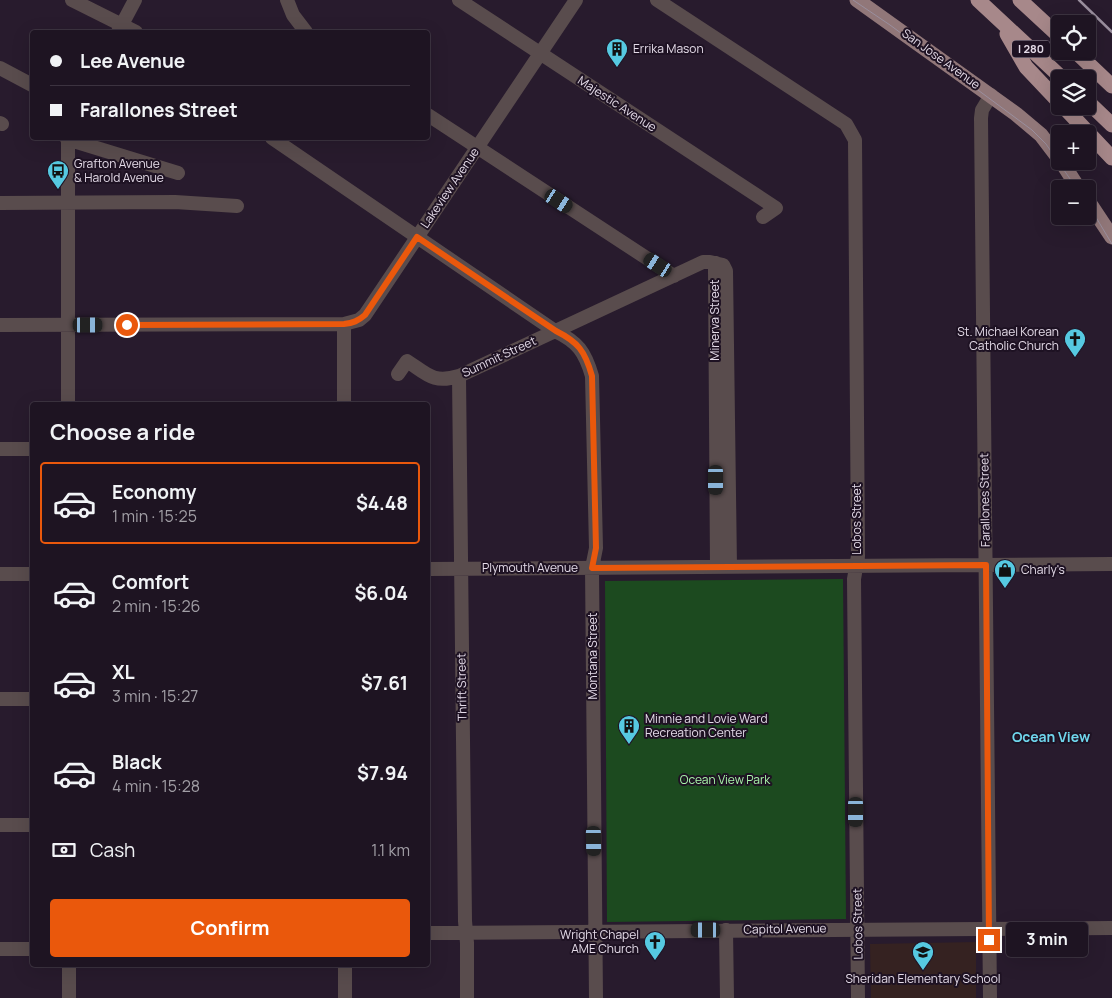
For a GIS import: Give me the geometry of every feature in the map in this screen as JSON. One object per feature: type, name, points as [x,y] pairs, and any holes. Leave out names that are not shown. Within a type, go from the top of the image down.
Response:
[{"type":"highway","name":"I 280","points":[[978,0],[1053,70]]},
{"type":"highway","name":"I 280","points":[[1020,0],[1051,29]]},
{"type":"highway","points":[[999,20],[1026,66],[1051,93]]},
{"type":"highway","points":[[1085,60],[1112,86]]},
{"type":"highway","points":[[1096,110],[1112,125]]},
{"type":"highway","points":[[1071,115],[1112,158]]},
{"type":"main road","name":"San Jose Avenue","points":[[857,0],[892,23],[1034,128],[1051,146]]},
{"type":"main road","points":[[1096,213],[1112,237]]},
{"type":"street","points":[[72,0],[120,29],[135,0]]},
{"type":"street","points":[[287,0],[293,15],[304,30]]},
{"type":"street","name":"Majestic Avenue","points":[[459,0],[776,208],[763,217]]},
{"type":"street","name":"Lakeview Avenue","points":[[344,324],[359,320],[365,315],[576,0]]},
{"type":"street","name":"Lobos Street","points":[[657,0],[846,124],[855,140],[858,546],[854,580],[858,998]]},
{"type":"street","points":[[0,68],[30,84]]},
{"type":"street","name":"Farallones Street","points":[[990,95],[982,110],[981,118],[990,998]]},
{"type":"street","points":[[430,116],[674,276]]},
{"type":"street","points":[[67,140],[68,402]]},
{"type":"street","points":[[73,140],[178,173]]},
{"type":"street","name":"Montana Street","points":[[275,140],[556,331],[572,339],[583,352],[592,376],[596,548],[592,568],[596,998]]},
{"type":"street","points":[[0,202],[175,202],[237,206]]},
{"type":"street","name":"Summit Street","points":[[398,374],[407,361],[440,380],[459,376],[703,262],[716,263]]},
{"type":"street","name":"Minerva Street","points":[[716,263],[724,567]]},
{"type":"street","points":[[0,325],[344,324],[344,402]]},
{"type":"street","name":"Thrift Street","points":[[459,376],[467,998]]},
{"type":"street","points":[[0,449],[30,449]]},
{"type":"street","name":"Plymouth Avenue","points":[[430,569],[1112,564]]},
{"type":"street","points":[[0,574],[30,574]]},
{"type":"street","points":[[0,699],[30,699]]},
{"type":"street","points":[[0,825],[30,825]]},
{"type":"street","name":"Capitol Avenue","points":[[430,933],[1112,928]]},
{"type":"street","points":[[726,930],[727,998]]},
{"type":"street","points":[[0,949],[30,949]]},
{"type":"street","points":[[69,967],[69,998]]},
{"type":"street","points":[[345,967],[345,998]]},
{"type":"shaded area","name":"Sheridan Elementary School","points":[[976,942],[976,998],[871,998],[870,944]]},
{"type":"green space","name":"Ocean View Park","points":[[843,579],[846,919],[607,922],[605,581]]},
{"type":"tram line","points":[[853,0],[890,25],[1032,130],[1046,144],[1071,180]]},
{"type":"tram line","points":[[1096,217],[1112,244]]},
{"type":"railway","points":[[1079,0],[1112,32]]},
{"type":"place","name":"Errika Mason","points":[[617,68]]},
{"type":"place","name":"Grafton Avenue & Harold Avenue","points":[[58,190]]},
{"type":"place","name":"St. Michael Korean Catholic Church","points":[[1075,358]]},
{"type":"place","name":"Charly's","points":[[1005,589]]},
{"type":"place","name":"Minnie and Lovie Ward Recreation Center","points":[[629,745]]},
{"type":"place","name":"Wright Chapel AME Church","points":[[655,961]]},
{"type":"place","name":"Sheridan Elementary School","points":[[923,971]]},
{"type":"district","name":"Ocean View","points":[[1051,737]]},
{"type":"route","points":[[127,325],[352,323],[365,315],[417,237],[556,331],[572,339],[583,352],[592,376],[596,548],[592,568],[986,565],[989,940]]}]
